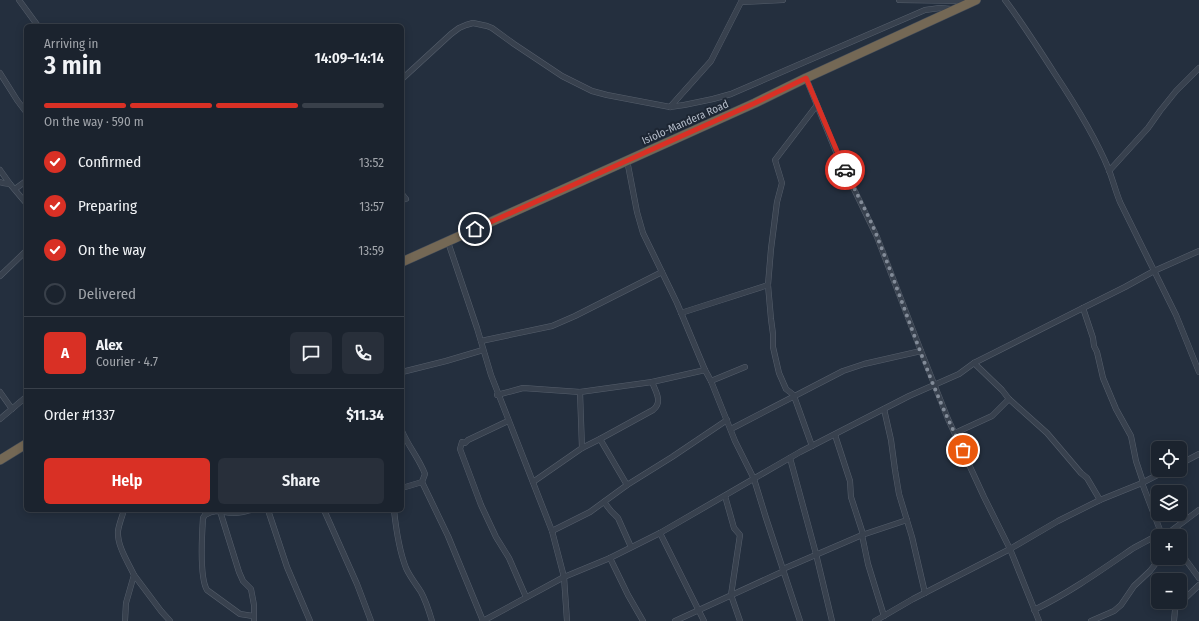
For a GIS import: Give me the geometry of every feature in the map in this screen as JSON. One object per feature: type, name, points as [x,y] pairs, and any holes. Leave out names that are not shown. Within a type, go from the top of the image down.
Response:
[{"type":"highway","name":"Isiolo-Mandera Road","points":[[404,261],[755,103],[806,78],[975,1]]},
{"type":"highway","points":[[0,460],[24,445]]},
{"type":"street","points":[[19,0],[37,24]]},
{"type":"street","points":[[670,107],[711,61],[741,2],[783,0]]},
{"type":"street","points":[[899,0],[975,1]]},
{"type":"street","points":[[1005,0],[1041,51],[1081,114],[1109,171],[1114,189],[1120,202],[1176,314],[1199,372]]},
{"type":"street","points":[[404,77],[451,34],[459,28],[473,23],[492,28],[562,76],[592,91],[633,101],[670,107],[731,94],[925,10],[940,8],[953,10]]},
{"type":"street","points":[[1109,171],[1148,128],[1176,91],[1199,68]]},
{"type":"street","points":[[0,73],[24,109]]},
{"type":"street","points":[[806,78],[837,154],[877,237],[920,351],[955,433],[984,498],[1010,549],[1039,621]]},
{"type":"street","points":[[812,446],[794,396],[786,388],[778,367],[773,346],[768,285],[777,202],[782,183],[775,160],[817,105]]},
{"type":"street","points":[[627,160],[639,223],[643,234],[681,313],[730,429],[754,479],[800,621]]},
{"type":"street","points":[[0,170],[24,200]]},
{"type":"street","points":[[0,182],[10,184]]},
{"type":"street","points":[[15,189],[24,182]]},
{"type":"street","points":[[448,242],[481,341],[490,375],[552,531],[564,577],[567,621]]},
{"type":"street","points":[[404,436],[425,474],[422,482],[448,536],[483,621],[564,577],[610,558],[660,533],[812,446],[934,384],[959,374],[974,364],[1154,271],[1199,251]]},
{"type":"street","points":[[0,276],[24,253]]},
{"type":"street","points":[[481,341],[552,326],[662,272]]},
{"type":"street","points":[[681,313],[768,285]]},
{"type":"street","points":[[1083,308],[1093,338],[1103,378],[1116,409],[1131,436],[1142,482],[1151,508],[1163,529]]},
{"type":"street","points":[[404,372],[483,350]]},
{"type":"street","points":[[730,429],[843,371],[864,364],[920,351]]},
{"type":"street","points":[[974,364],[1055,442],[1087,478],[1100,500]]},
{"type":"street","points":[[711,381],[745,367]]},
{"type":"street","points":[[498,395],[523,388],[580,392],[652,382],[705,370]]},
{"type":"street","points":[[533,482],[582,448],[656,407],[658,405],[658,399],[652,382]]},
{"type":"street","points":[[0,392],[12,409]]},
{"type":"street","points":[[580,392],[582,448]]},
{"type":"street","points":[[955,433],[992,416],[1009,398]]},
{"type":"street","points":[[0,419],[24,399]]},
{"type":"street","points":[[884,409],[891,440],[894,470],[899,494],[912,537],[925,593]]},
{"type":"street","points":[[552,531],[583,516],[627,485],[727,420]]},
{"type":"street","points":[[508,421],[465,442],[462,442],[460,449],[496,537],[509,558],[526,597]]},
{"type":"street","points":[[834,435],[850,482],[852,501],[862,535],[868,564],[884,616]]},
{"type":"street","points":[[600,439],[627,485]]},
{"type":"street","points":[[1187,460],[1199,454]]},
{"type":"street","points":[[790,458],[816,554],[832,621]]},
{"type":"street","points":[[875,621],[1010,549],[1058,521],[1100,500],[1152,477]]},
{"type":"street","points":[[404,487],[422,482]]},
{"type":"street","points":[[725,496],[734,528],[740,536],[731,595],[740,621]]},
{"type":"street","points":[[604,502],[610,511],[618,518],[631,547]]},
{"type":"street","points":[[1173,529],[1199,510]]},
{"type":"street","points":[[123,512],[118,535],[124,553],[134,575],[160,611],[170,621]]},
{"type":"street","points":[[210,512],[203,518],[202,568],[205,587],[208,591],[240,614],[253,618],[254,605],[251,589],[243,581],[239,572],[220,512]]},
{"type":"street","points":[[224,512],[233,514],[242,512]]},
{"type":"street","points":[[269,512],[288,567],[310,621]]},
{"type":"street","points":[[325,512],[357,584],[371,621]]},
{"type":"street","points":[[394,512],[404,562],[428,606],[432,621]]},
{"type":"street","points":[[675,621],[816,554],[862,535],[907,520]]},
{"type":"street","points":[[660,533],[704,621]]},
{"type":"street","points":[[1034,610],[1068,592],[1138,546],[1151,540]]},
{"type":"street","points":[[610,558],[628,595],[643,621]]},
{"type":"street","points":[[1187,562],[1199,578]]},
{"type":"street","points":[[1091,621],[1109,614],[1118,608],[1134,586],[1155,565]]},
{"type":"street","points":[[125,621],[126,603],[134,575]]},
{"type":"street","points":[[1174,621],[1176,607],[1199,585]]},
{"type":"way so far","points":[[845,170],[877,237],[920,351],[963,450]]},
{"type":"route","points":[[475,229],[755,103],[806,78],[845,170]]}]
